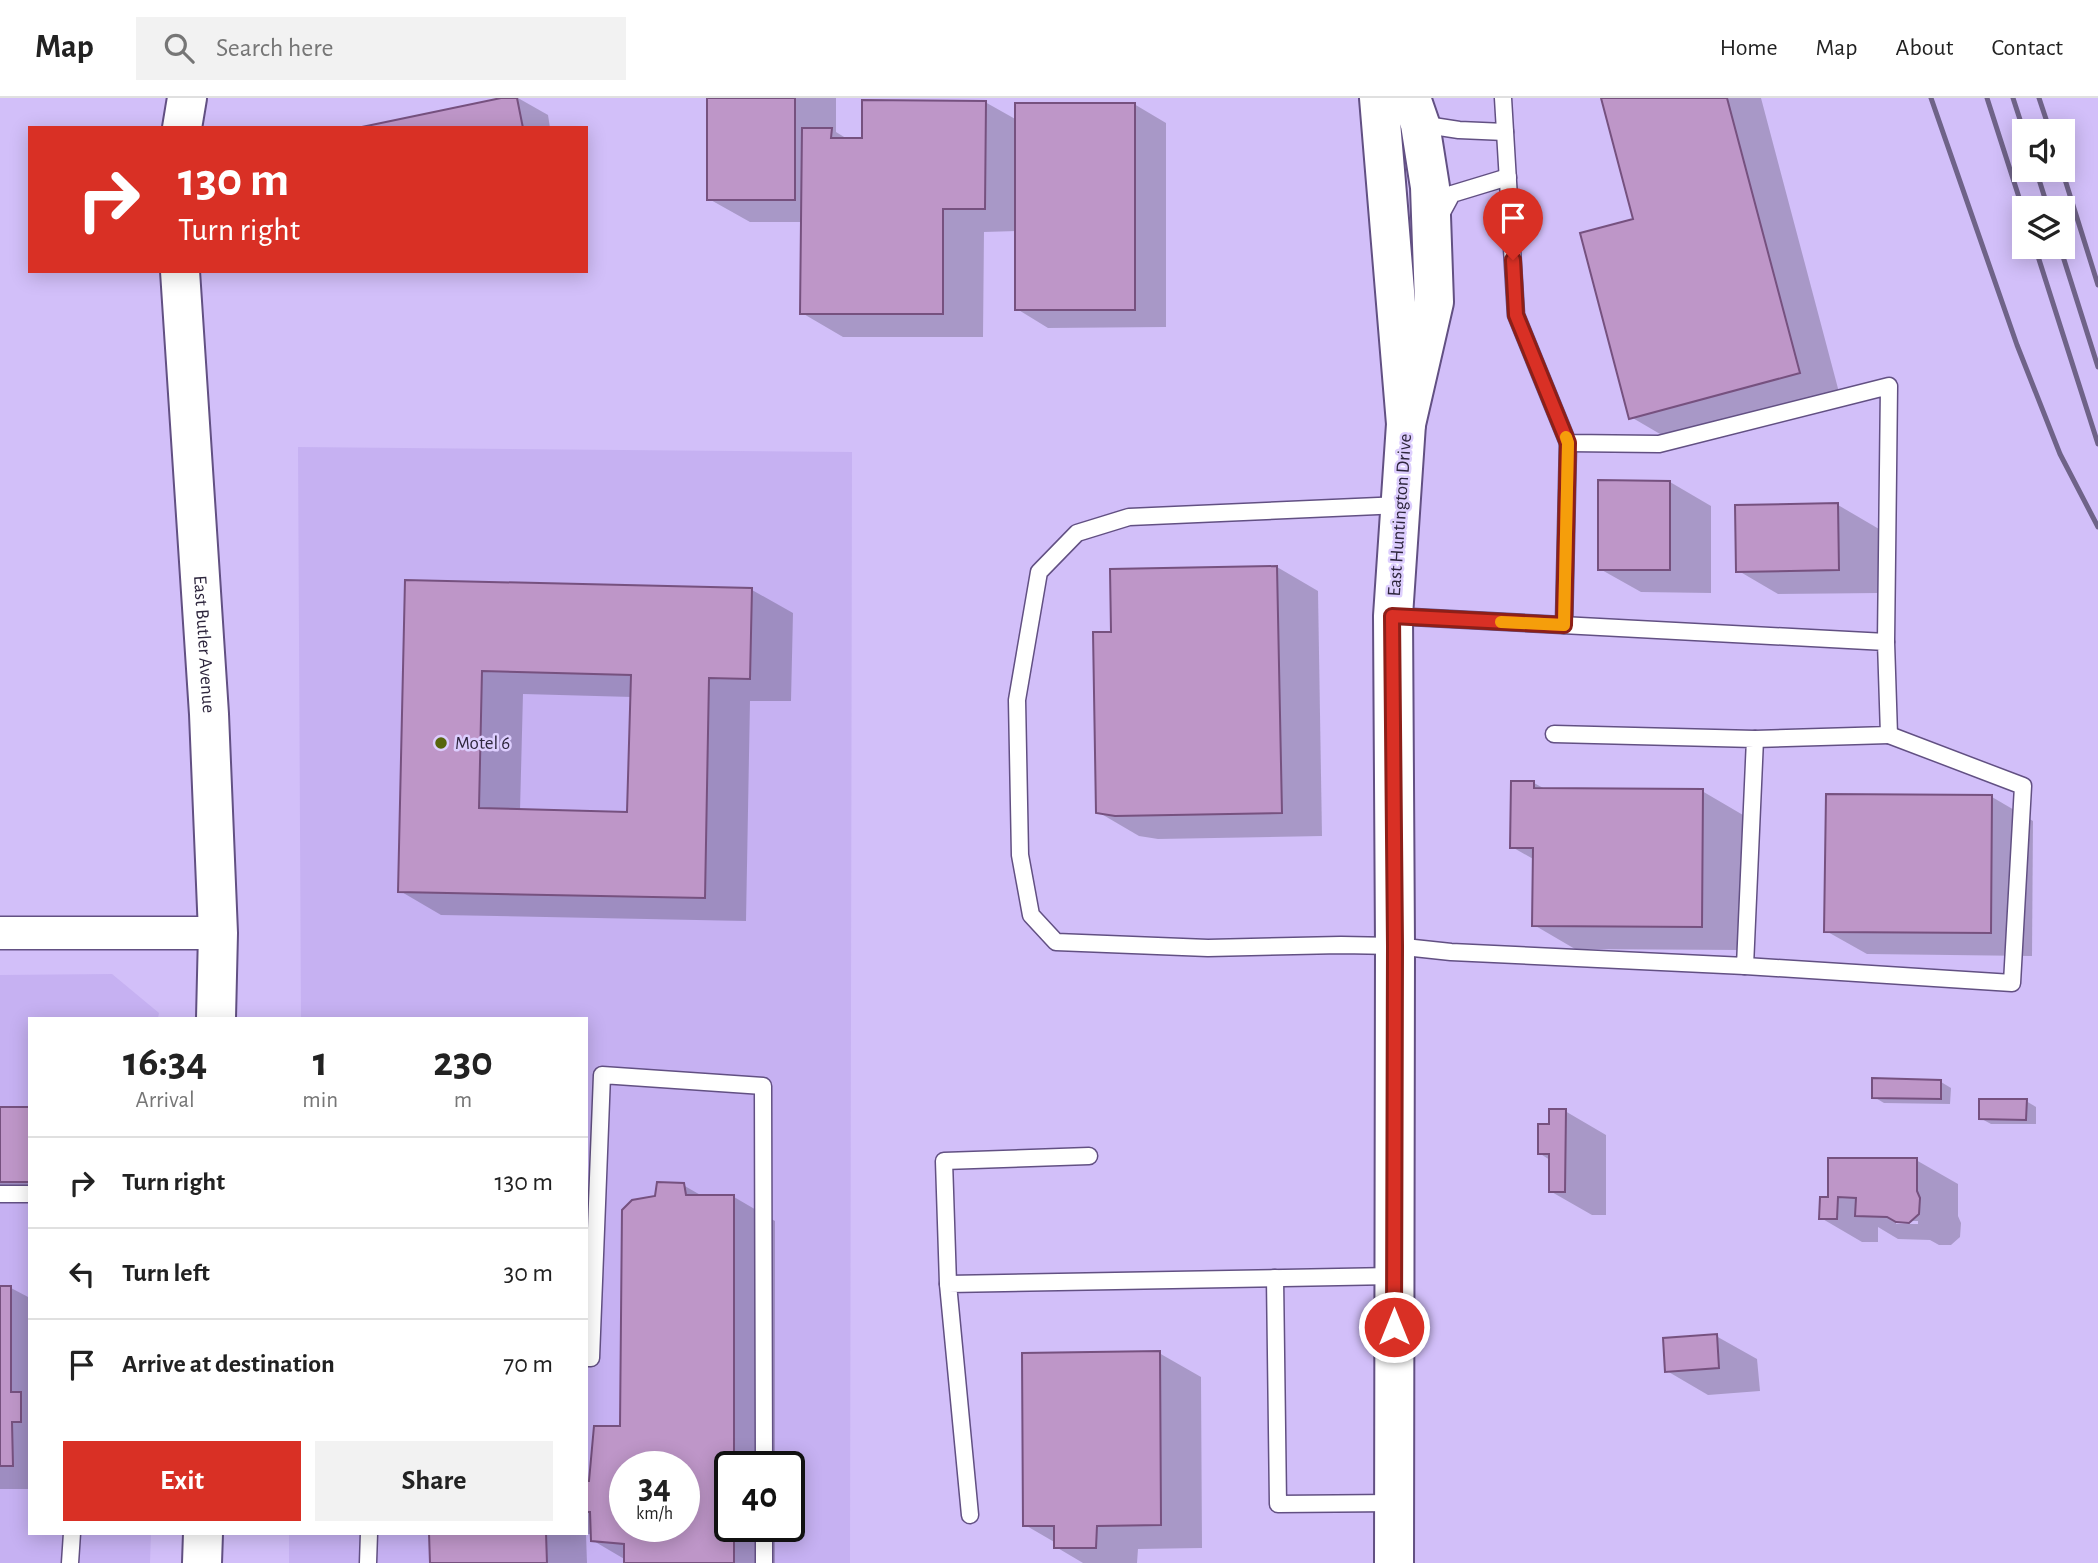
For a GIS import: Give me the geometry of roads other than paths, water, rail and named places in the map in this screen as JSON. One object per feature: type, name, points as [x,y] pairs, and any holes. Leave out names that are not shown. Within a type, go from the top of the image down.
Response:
[{"type":"street","points":[[182,126],[187,98]]},
{"type":"street","name":"East Huntington Drive","points":[[1379,98],[1406,424],[1392,616],[1395,946],[1394,1563]]},
{"type":"street","points":[[1406,424],[1434,302],[1430,187],[1415,111]]},
{"type":"street","name":"East Butler Avenue","points":[[180,273],[209,714],[218,933],[216,1017]]},
{"type":"street","points":[[0,933],[218,933]]},
{"type":"street","points":[[202,1563],[203,1535]]},
{"type":"lane","points":[[1503,98],[1516,315],[1568,443],[1564,625]]},
{"type":"lane","points":[[1415,111],[1459,130],[1505,132]]},
{"type":"lane","points":[[1431,232],[1452,194],[1508,177]]},
{"type":"lane","points":[[1568,443],[1659,444],[1889,386],[1886,642],[1889,735]]},
{"type":"lane","points":[[1401,505],[1129,517],[1077,533],[1039,572],[1017,700],[1020,855],[1031,915],[1056,942],[1208,948],[1395,946],[1451,952],[2012,982],[2023,786],[1889,735],[1755,739],[1554,734]]},
{"type":"lane","points":[[1392,616],[1886,642]]},
{"type":"lane","points":[[1745,966],[1755,739]]},
{"type":"lane","points":[[588,1358],[591,1358],[603,1075],[763,1086],[764,1451]]},
{"type":"lane","points":[[970,1515],[948,1284],[944,1161],[1089,1156]]},
{"type":"lane","points":[[0,1194],[28,1194]]},
{"type":"lane","points":[[948,1284],[1393,1276]]},
{"type":"lane","points":[[1275,1278],[1278,1504],[1394,1503]]},
{"type":"lane","points":[[70,1563],[72,1535]]},
{"type":"lane","points":[[368,1563],[369,1535]]},
{"type":"lane","points":[[764,1542],[764,1563]]},
{"type":"railway","points":[[1931,98],[2017,345],[2060,454],[2098,527]]},
{"type":"railway","points":[[1987,98],[2019,196]]},
{"type":"railway","points":[[2013,98],[2020,119]]},
{"type":"railway","points":[[2039,98],[2046,119]]},
{"type":"railway","points":[[2040,182],[2044,196]]},
{"type":"railway","points":[[2066,182],[2098,285]]},
{"type":"railway","points":[[2039,259],[2098,444]]},
{"type":"railway","points":[[2064,259],[2098,367]]},
{"type":"place","name":"Motel 6","points":[[441,743]]}]
